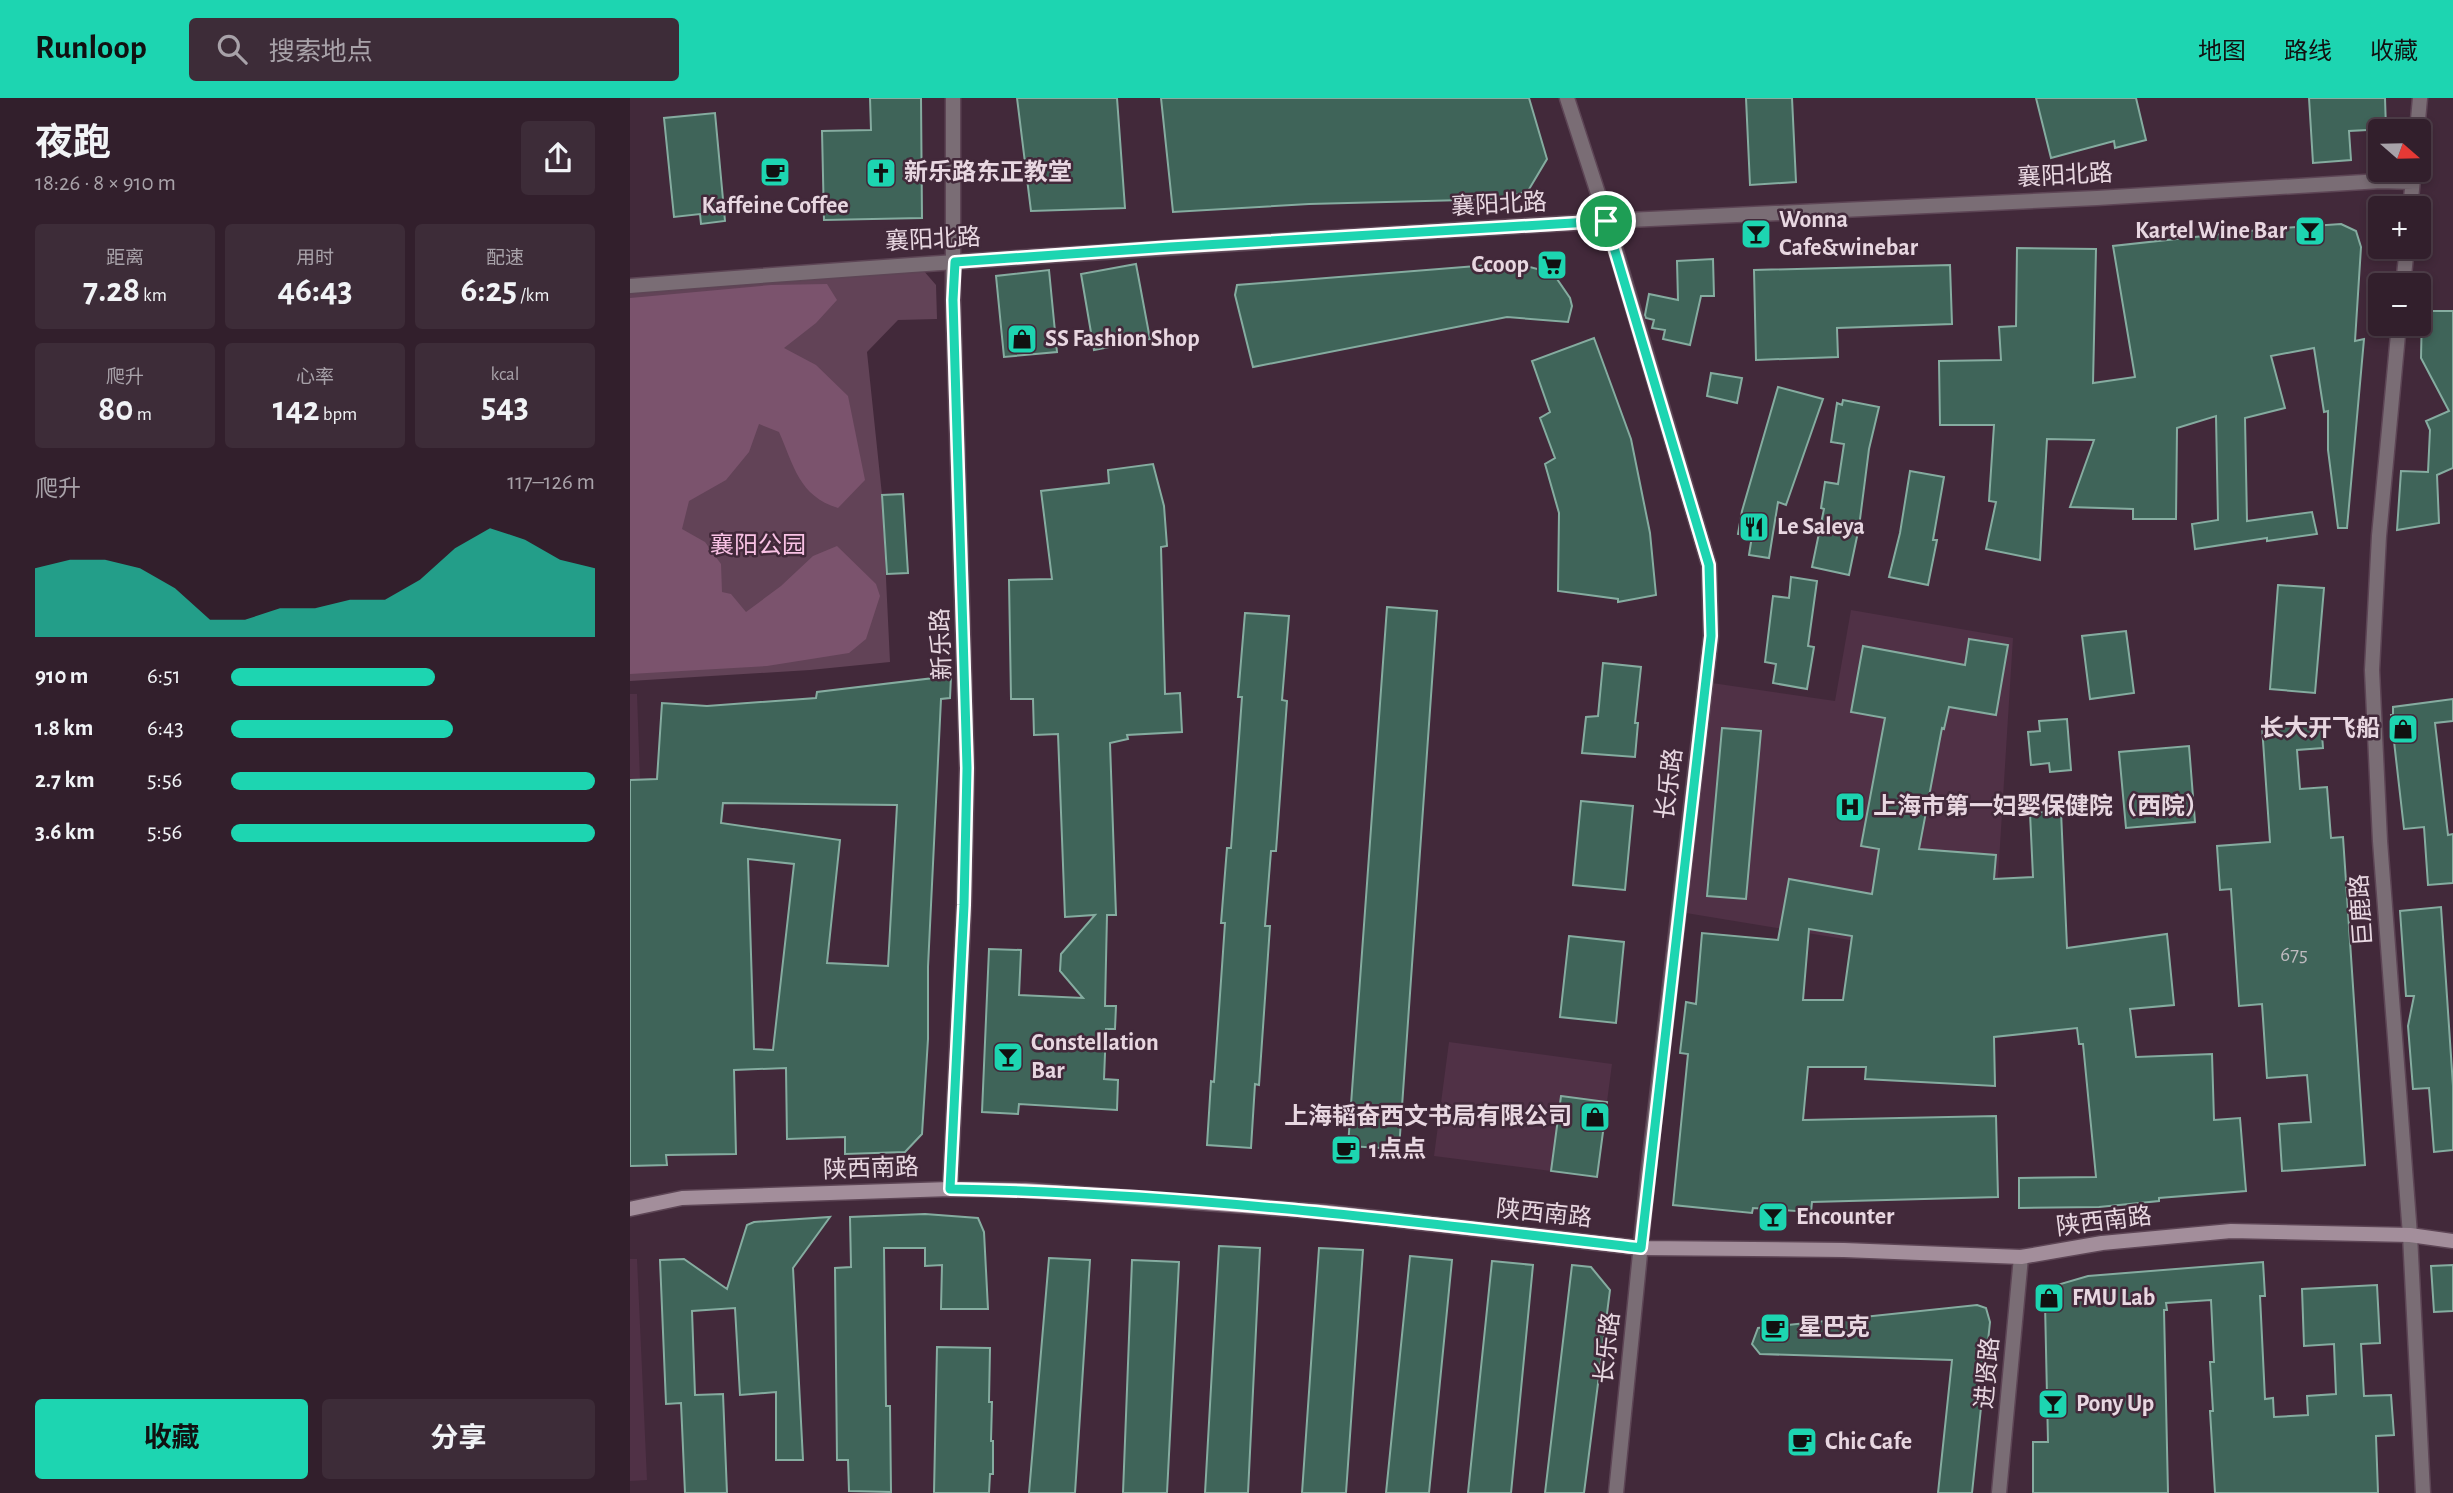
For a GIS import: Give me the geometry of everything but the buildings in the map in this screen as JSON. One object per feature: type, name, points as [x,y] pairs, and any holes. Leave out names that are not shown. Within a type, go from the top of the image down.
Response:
[{"type":"main road","name":"陕西南路","points":[[630,1209],[682,1198],[950,1189],[1025,1190],[1326,1212],[1641,1248],[1844,1250],[2021,1257],[2102,1243],[2231,1231],[2410,1235],[2453,1241]]},
{"type":"street","name":"新乐路","points":[[950,1189],[964,905],[967,768],[953,300],[953,98]]},
{"type":"street","name":"长乐路","points":[[1567,98],[1709,565],[1711,636],[1641,1248],[1616,1493]]},
{"type":"street","points":[[2418,119],[2420,98]]},
{"type":"street","name":"襄阳北路","points":[[630,286],[1184,246],[1606,221],[2097,198],[2368,182]]},
{"type":"street","name":"巨鹿路","points":[[2398,336],[2379,536],[2372,670],[2380,841],[2410,1235],[2423,1493]]},
{"type":"street","name":"进贤路","points":[[1999,1493],[2021,1257]]},
{"type":"shaded area","name":"襄阳公园","points":[[827,284],[837,300],[816,323],[784,348],[816,365],[848,396],[865,480],[838,508],[825,503],[814,496],[799,478],[779,432],[759,424],[749,452],[726,480],[689,501],[682,529],[705,542],[721,564],[722,592],[731,594],[746,612],[781,586],[813,556],[837,546],[876,584],[880,596],[866,639],[849,653],[767,666],[630,674],[630,298],[771,285]]},
{"type":"shaded area","name":"上海市第一妇婴保健院（西院）","points":[[1851,610],[2013,638],[1994,941],[1923,952],[1686,913],[1712,683],[1835,701]]},
{"type":"shaded area","points":[[630,694],[637,694],[640,780],[630,892]]},
{"type":"shaded area","points":[[1449,1042],[1612,1064],[1597,1177],[1434,1156]]},
{"type":"shaded area","points":[[630,1259],[637,1259],[647,1480],[630,1481]]},
{"type":"green space","name":"襄阳公园","points":[[923,270],[936,285],[937,319],[898,320],[867,352],[882,495],[890,662],[810,670],[630,681],[630,288]]},
{"type":"place","name":"Kaffeine Coffee","points":[[775,172]]},
{"type":"place","name":"新乐路东正教堂","points":[[881,173]]},
{"type":"place","name":"Kartel Wine Bar","points":[[2310,231]]},
{"type":"place","name":"Wonna Cafe&winebar","points":[[1756,234]]},
{"type":"place","name":"Ccoop","points":[[1552,265]]},
{"type":"place","name":"SS Fashion Shop","points":[[1022,339]]},
{"type":"place","name":"Le Saleya","points":[[1754,527]]},
{"type":"place","name":"长大开飞船","points":[[2403,729]]},
{"type":"place","name":"上海市第一妇婴保健院（西院）","points":[[1850,807]]},
{"type":"place","name":"Constellation Bar","points":[[1008,1057]]},
{"type":"place","name":"上海韬奋西文书局有限公司","points":[[1595,1117]]},
{"type":"place","name":"1点点","points":[[1346,1150]]},
{"type":"place","name":"Encounter","points":[[1773,1217]]},
{"type":"place","name":"FMU Lab","points":[[2049,1298]]},
{"type":"place","name":"星巴克","points":[[1775,1328]]},
{"type":"place","name":"Pony Up","points":[[2053,1404]]},
{"type":"place","name":"Chic Cafe","points":[[1802,1442]]},
{"type":"route","points":[[1606,221],[1709,565],[1711,636],[1641,1248],[1326,1212],[1025,1190],[950,1189],[964,905],[967,768],[953,300],[955,262],[1606,221]]}]
